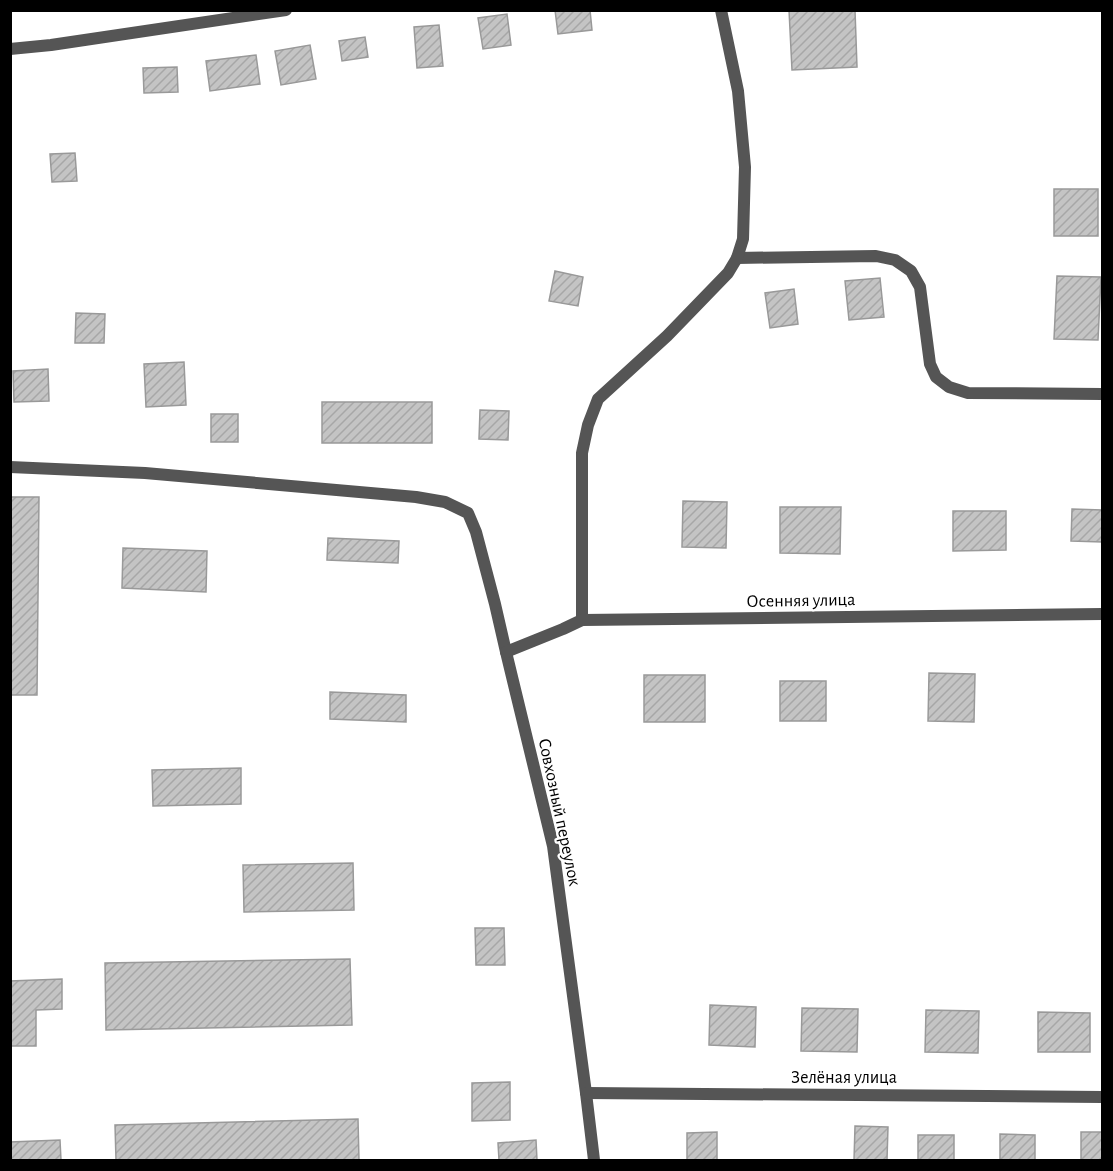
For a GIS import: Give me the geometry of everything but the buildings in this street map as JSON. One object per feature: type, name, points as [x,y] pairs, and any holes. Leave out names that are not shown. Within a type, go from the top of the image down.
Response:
[{"type":"street","points":[[10,50],[286,10]]},
{"type":"street","points":[[582,620],[582,453],[588,424],[598,399],[667,336],[728,273],[744,240],[745,167],[738,91],[722,10]]},
{"type":"street","points":[[737,258],[876,256],[895,260],[911,271],[920,287],[930,364],[936,377],[949,387],[968,393],[1102,394]]},
{"type":"street","name":"Совхозный переулок","points":[[10,467],[145,473],[416,497],[445,502],[468,513],[476,532],[495,604],[553,846],[594,1161]]},
{"type":"street","name":"Осенняя улица","points":[[506,652],[563,630],[582,620],[1102,614]]},
{"type":"street","name":"Зелёная улица","points":[[586,1093],[1102,1097]]}]
